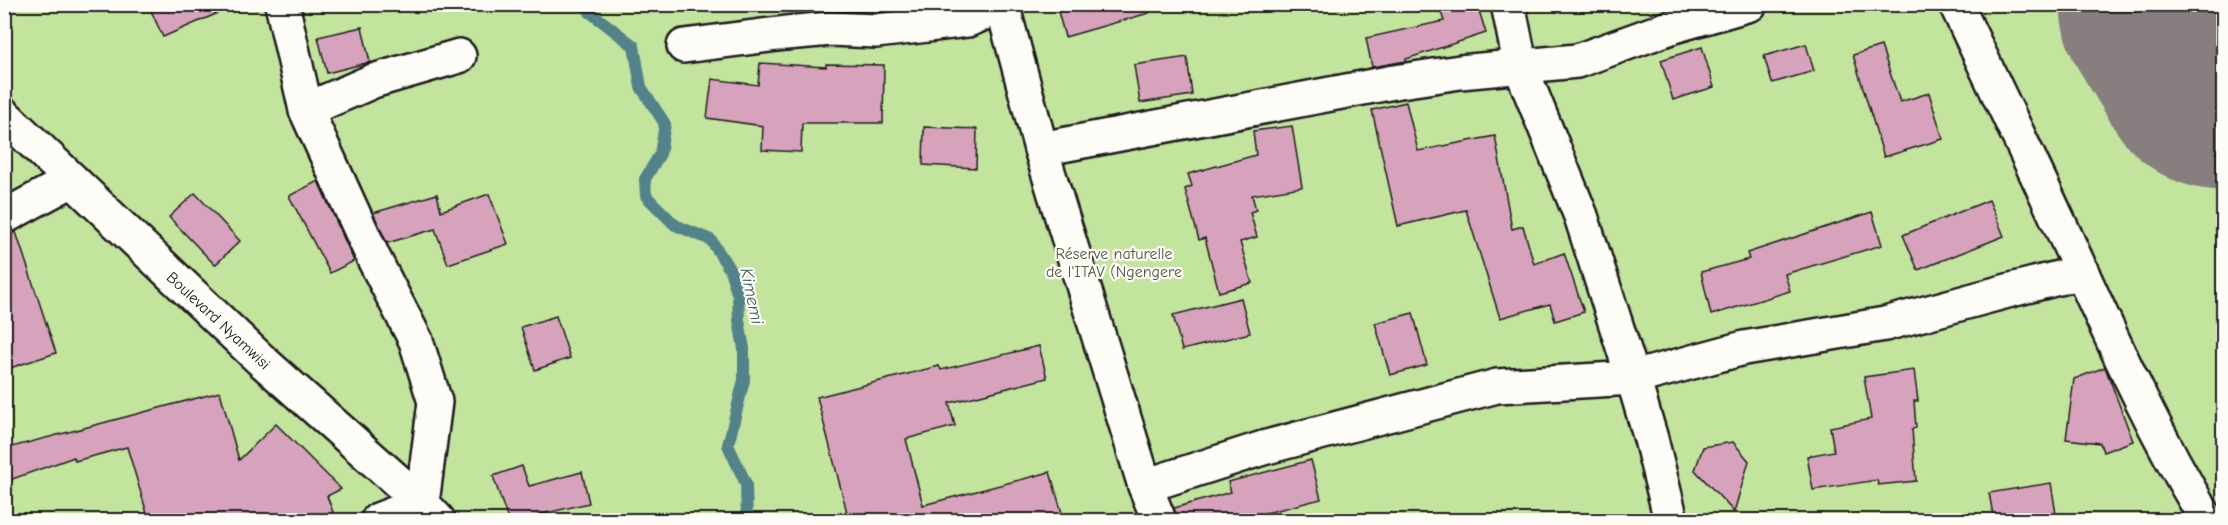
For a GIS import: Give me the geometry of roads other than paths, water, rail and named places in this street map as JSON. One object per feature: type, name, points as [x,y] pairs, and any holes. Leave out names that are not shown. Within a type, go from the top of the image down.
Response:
[{"type":"street","points":[[282,4],[306,110],[374,259],[416,341],[435,402],[430,512],[378,520]]},
{"type":"street","points":[[1508,4],[1521,68],[1581,216],[1633,378],[1671,520]]},
{"type":"street","points":[[1041,149],[1394,82],[1460,72],[1577,61],[1674,26],[1750,4]]},
{"type":"street","points":[[1956,4],[2107,330],[2174,464],[2207,520]]},
{"type":"street","points":[[684,46],[786,33],[831,29],[876,31],[968,20],[1002,5],[1041,149],[1145,486],[1160,520]]},
{"type":"street","points":[[306,110],[373,81],[459,56]]},
{"type":"street","name":"Boulevard Nyamwisi","points":[[4,115],[260,359],[430,512]]},
{"type":"street","points":[[4,218],[72,180]]},
{"type":"street","points":[[1145,486],[1263,448],[1497,386],[1633,378],[1744,348],[1885,324],[2082,273]]},
{"type":"waterway","name":"Kimemi","points":[[586,4],[590,12],[634,46],[641,87],[665,124],[660,154],[645,179],[646,196],[675,225],[711,240],[730,270],[738,296],[744,349],[744,380],[728,445],[746,484],[747,520]]},
{"type":"park label","name":"Réserve naturelle de l'ITAV (Ngengere","points":[[1114,262]]}]
